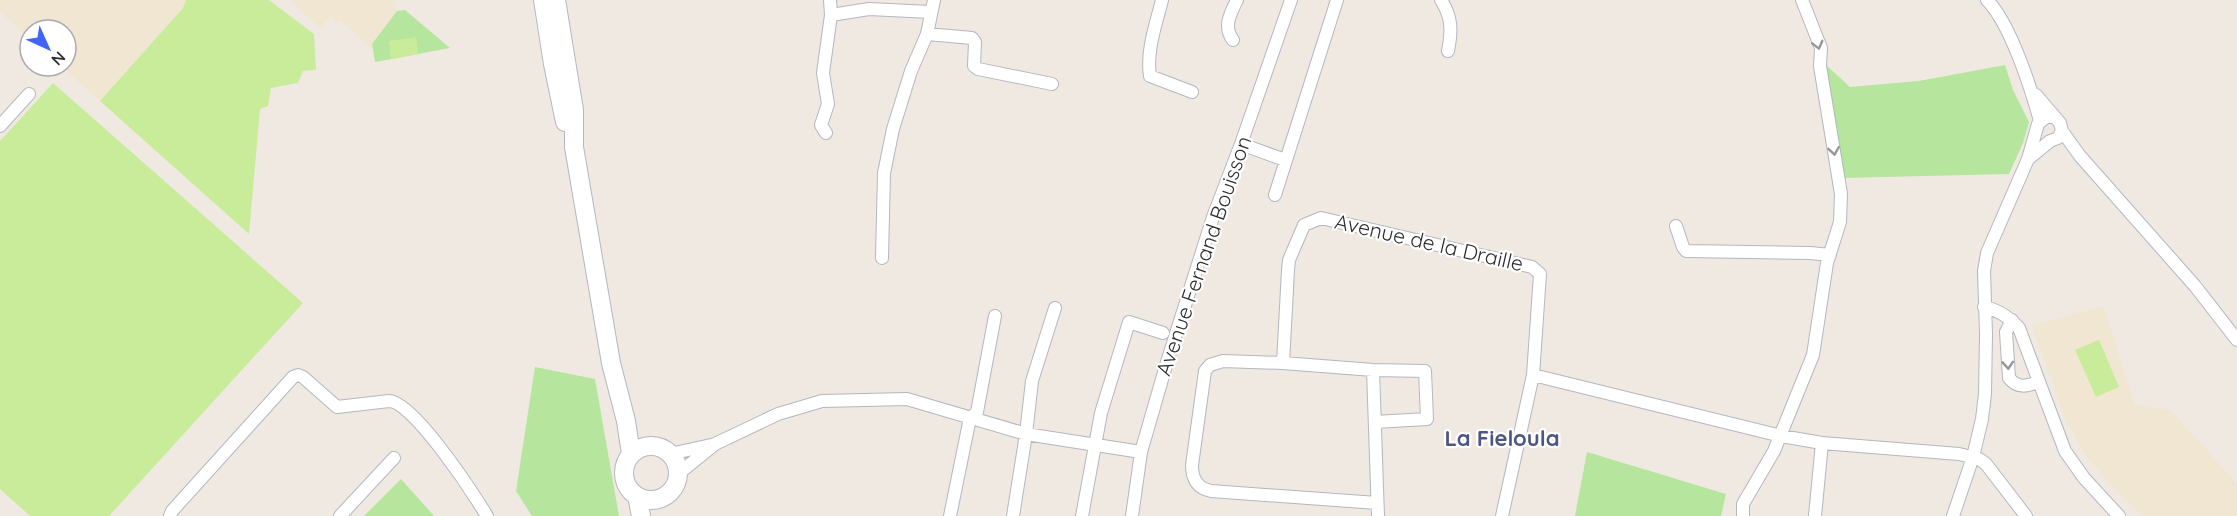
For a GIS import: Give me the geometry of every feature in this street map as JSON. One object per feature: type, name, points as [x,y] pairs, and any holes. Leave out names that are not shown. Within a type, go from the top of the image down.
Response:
[{"type":"main road","points":[[543,0],[574,110],[574,143],[610,363],[626,421],[631,454]]},
{"type":"main road","points":[[556,0],[556,42]]},
{"type":"main road","points":[[617,387],[650,446]]},
{"type":"main road","points":[[657,446],[670,454],[677,466],[678,474],[673,488],[661,498],[653,500],[637,496],[631,491],[624,477],[626,460],[631,454],[640,448],[657,446]]},
{"type":"main road","points":[[637,496],[641,516]]},
{"type":"main road","points":[[656,516],[661,498]]},
{"type":"street","points":[[826,133],[821,125],[828,104],[823,73],[831,15],[830,0]]},
{"type":"street","points":[[1162,0],[1152,39],[1150,76],[1191,92]]},
{"type":"street","points":[[1233,40],[1228,33],[1227,26],[1237,0]]},
{"type":"street","name":"Avenue Fernand Bouisson","points":[[1132,516],[1141,452],[1213,217],[1242,144],[1291,0]]},
{"type":"street","points":[[1275,195],[1337,0]]},
{"type":"street","points":[[1442,0],[1451,22],[1452,33],[1448,51]]},
{"type":"street","points":[[1743,516],[1743,504],[1781,436],[1816,347],[1823,285],[1840,222],[1841,194],[1820,66],[1821,48],[1802,0]]},
{"type":"street","points":[[1987,0],[1995,8],[2005,27],[2031,89],[2040,137],[2055,137],[2079,156],[2195,286],[2237,340]]},
{"type":"street","points":[[831,15],[869,4],[933,6],[927,34],[902,97],[886,162],[882,258]]},
{"type":"street","points":[[927,34],[972,38],[975,42],[974,66],[978,69],[1052,84]]},
{"type":"street","points":[[2028,159],[2055,137],[2060,123],[2031,89]]},
{"type":"street","points":[[0,126],[29,94]]},
{"type":"street","points":[[1953,516],[1973,457],[1982,419],[1985,394],[1986,334],[1984,272],[1987,253],[2028,159],[2039,126],[2046,117],[2054,117]]},
{"type":"street","points":[[1242,144],[1285,160]]},
{"type":"street","name":"Avenue de la Draille","points":[[1283,363],[1289,260],[1304,225],[1321,218],[1532,267],[1540,274],[1533,375],[1502,516]]},
{"type":"street","points":[[1677,226],[1683,248],[1686,251],[1830,255]]},
{"type":"street","points":[[1984,307],[1996,309],[2019,328],[2065,451],[2084,478],[2119,516]]},
{"type":"street","points":[[1012,516],[1026,434],[1032,381],[1055,308]]},
{"type":"street","points":[[950,516],[970,418],[977,412],[995,316]]},
{"type":"street","points":[[2012,320],[2006,332],[2009,378],[2013,383],[2021,386],[2038,382]]},
{"type":"street","points":[[1082,516],[1101,412],[1129,322],[1163,333]]},
{"type":"street","points":[[1373,370],[1378,510],[1211,491],[1195,483],[1192,475],[1205,370],[1210,365],[1223,361],[1425,371],[1427,419],[1375,422]]},
{"type":"street","points":[[170,516],[172,510],[287,384],[298,375],[337,407],[388,400],[402,405],[467,483],[487,516]]},
{"type":"street","points":[[1533,375],[1822,444],[1973,457],[1986,464],[2026,516]]},
{"type":"street","points":[[670,454],[715,444],[778,414],[822,401],[907,399],[1026,434],[1141,452]]},
{"type":"street","points":[[678,474],[715,444]]},
{"type":"street","points":[[1815,516],[1822,444]]},
{"type":"street","points":[[340,516],[394,458]]},
{"type":"shaded area","points":[[0,0],[186,0],[183,8],[100,101],[74,78],[78,78],[78,18],[18,18],[18,28],[0,12]]},
{"type":"shaded area","points":[[290,0],[395,0],[397,11],[372,44],[372,49],[340,20],[337,23],[331,17],[320,28]]},
{"type":"shaded area","points":[[2103,306],[2135,404],[2171,411],[2237,483],[2237,516],[2143,516],[2107,481],[2084,453],[2066,421],[2032,326]]},
{"type":"green space","points":[[186,0],[269,0],[314,34],[316,70],[303,71],[298,83],[271,88],[268,106],[260,109],[249,234],[100,101],[183,8]]},
{"type":"green space","points":[[405,10],[450,48],[375,62],[372,44],[397,11]]},
{"type":"green space","points":[[416,37],[418,54],[391,59],[389,41]]},
{"type":"green space","points":[[1825,64],[1850,87],[1919,81],[2005,65],[2013,90],[2029,122],[2023,143],[2009,174],[1841,178]]},
{"type":"green space","points":[[53,83],[303,303],[109,516],[30,516],[0,489],[0,141]]},
{"type":"green space","points":[[2099,340],[2119,387],[2096,397],[2075,350]]},
{"type":"green space","points":[[535,367],[595,379],[619,516],[532,516],[516,491]]},
{"type":"green space","points":[[1587,452],[1726,494],[1721,516],[1575,516]]},
{"type":"green space","points":[[401,479],[434,516],[364,516]]},
{"type":"district","name":"La Fieloula","points":[[1502,438]]}]
